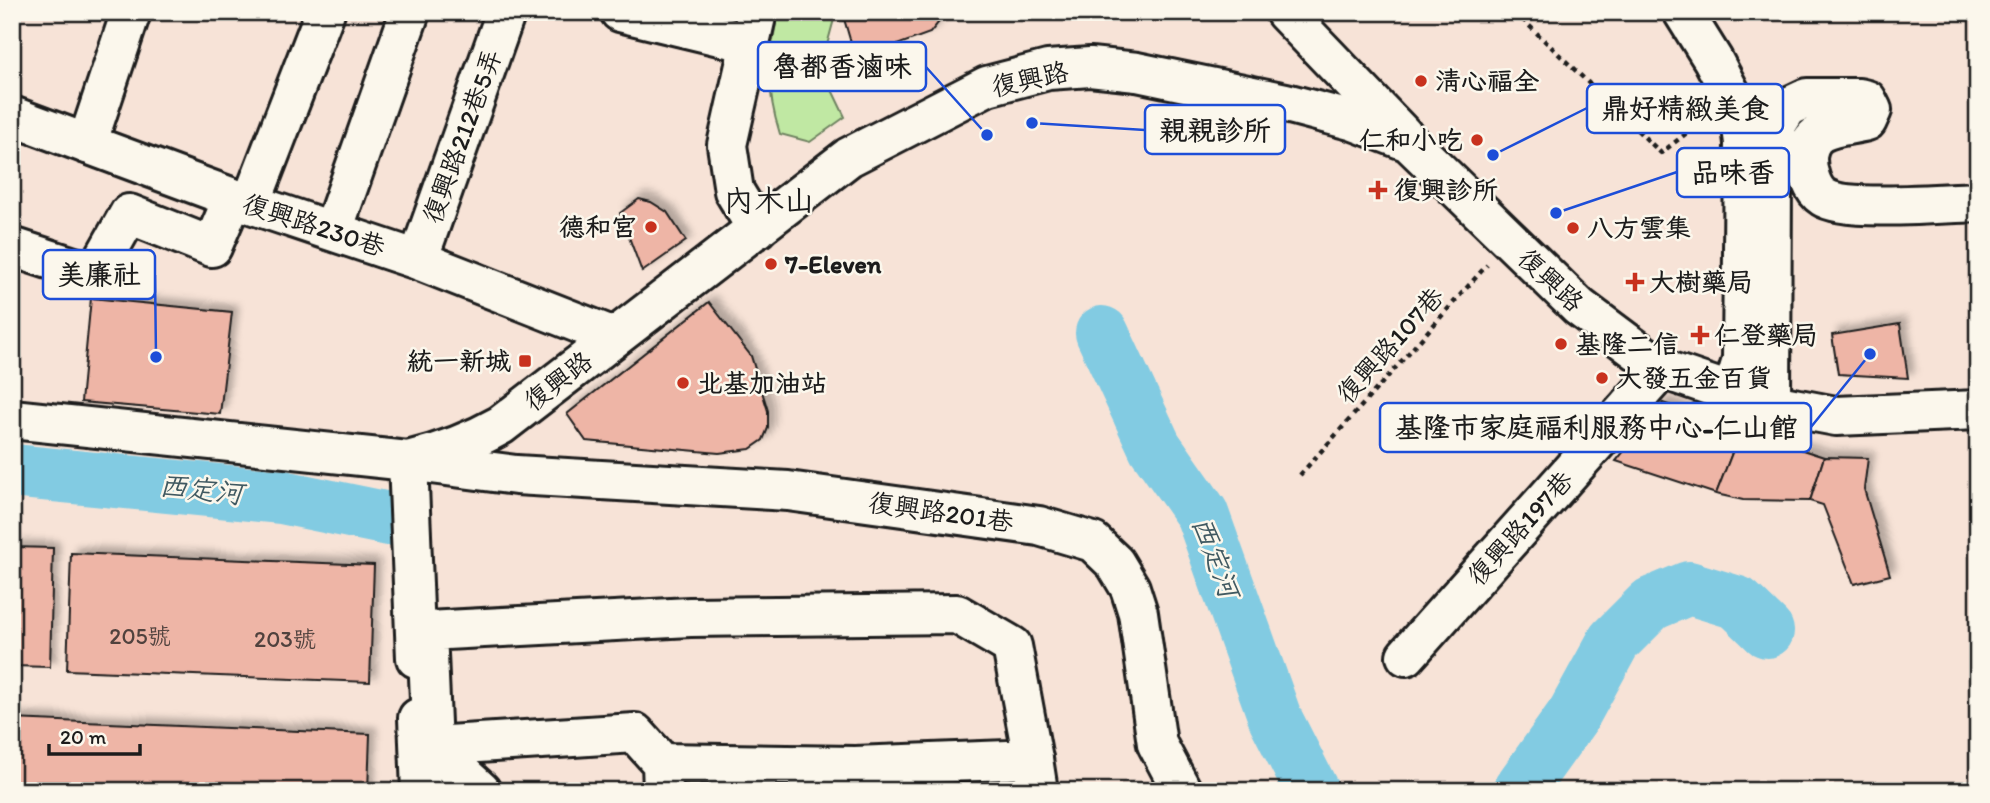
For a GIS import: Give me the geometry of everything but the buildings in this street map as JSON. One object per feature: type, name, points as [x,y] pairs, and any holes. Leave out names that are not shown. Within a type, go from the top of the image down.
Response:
[{"type":"street","points":[[87,144],[131,12]]},
{"type":"street","points":[[18,259],[95,274],[129,214],[212,247],[242,201],[325,12]]},
{"type":"street","points":[[333,230],[411,12]]},
{"type":"street","name":"復興路212巷5弄","points":[[418,260],[506,12]]},
{"type":"street","points":[[620,12],[753,28],[727,145],[734,191],[757,229]]},
{"type":"street","points":[[1284,12],[1409,142]]},
{"type":"street","points":[[1683,12],[1734,96],[1740,112],[1744,143],[1742,360],[1732,393]]},
{"type":"street","name":"復興路","points":[[12,419],[408,461],[463,445],[501,425],[849,158],[987,86],[1048,70],[1090,67],[1137,72],[1286,103],[1354,121],[1409,142],[1580,307],[1662,369],[1771,404],[1836,416],[1978,410]]},
{"type":"street","points":[[1771,404],[1772,174],[1777,124],[1788,107],[1807,98],[1859,98],[1870,104],[1870,117],[1867,121],[1833,126],[1816,134],[1808,148],[1810,176],[1822,197],[1850,205],[1978,202]]},
{"type":"street","name":"復興路230巷","points":[[12,116],[242,201],[418,260],[614,337]]},
{"type":"street","name":"復興路197巷","points":[[1406,656],[1662,369]]},
{"type":"street","points":[[501,425],[516,475]]},
{"type":"street","points":[[408,461],[421,791]]},
{"type":"street","name":"復興路201巷","points":[[408,461],[516,475],[788,491],[1039,526],[1093,542],[1115,563],[1130,588],[1138,612],[1157,744],[1182,791]]},
{"type":"street","points":[[432,746],[635,733],[662,777],[1036,775],[1012,646],[957,614],[690,617],[427,631],[432,746],[481,791]]},
{"type":"path","points":[[1515,12],[1661,153],[1734,96]]},
{"type":"path","name":"復興路107巷","points":[[1300,475],[1509,241]]},
{"type":"green space","points":[[779,12],[836,12],[821,67],[845,117],[810,142],[780,134],[775,118],[770,88],[770,59]]},
{"type":"waterway","name":"西定河","points":[[1102,333],[1155,447],[1202,514],[1275,718],[1312,791]]},
{"type":"waterway","name":"西定河","points":[[12,471],[282,497],[389,519]]},
{"type":"waterway","name":"西定河","points":[[1519,791],[1574,714],[1614,641],[1651,604],[1689,588],[1738,603],[1767,631]]},
{"type":"place","name":"清心福全","points":[[1421,81]]},
{"type":"place","name":"親親診所","points":[[1032,123]]},
{"type":"place","name":"魯都香滷味","points":[[987,135]]},
{"type":"place","name":"仁和小吃","points":[[1477,140]]},
{"type":"place","name":"鼎好精緻美食","points":[[1493,155]]},
{"type":"place","name":"復興診所","points":[[1378,190]]},
{"type":"place","name":"品味香","points":[[1556,213]]},
{"type":"place","name":"德和宮","points":[[651,227]]},
{"type":"place","name":"八方雲集","points":[[1573,228]]},
{"type":"place","name":"7-Eleven","points":[[771,264]]},
{"type":"place","name":"大樹藥局","points":[[1635,282]]},
{"type":"place","name":"仁登藥局","points":[[1700,335]]},
{"type":"place","name":"基隆二信","points":[[1561,344]]},
{"type":"place","name":"基隆市家庭福利服務中心-仁山館","points":[[1870,354]]},
{"type":"place","name":"美廉社","points":[[156,357]]},
{"type":"place","name":"統一新城","points":[[525,361]]},
{"type":"place","name":"大發五金百貨","points":[[1602,378]]},
{"type":"place","name":"北基加油站","points":[[683,383]]},
{"type":"district","name":"內木山","points":[[769,200]]}]
